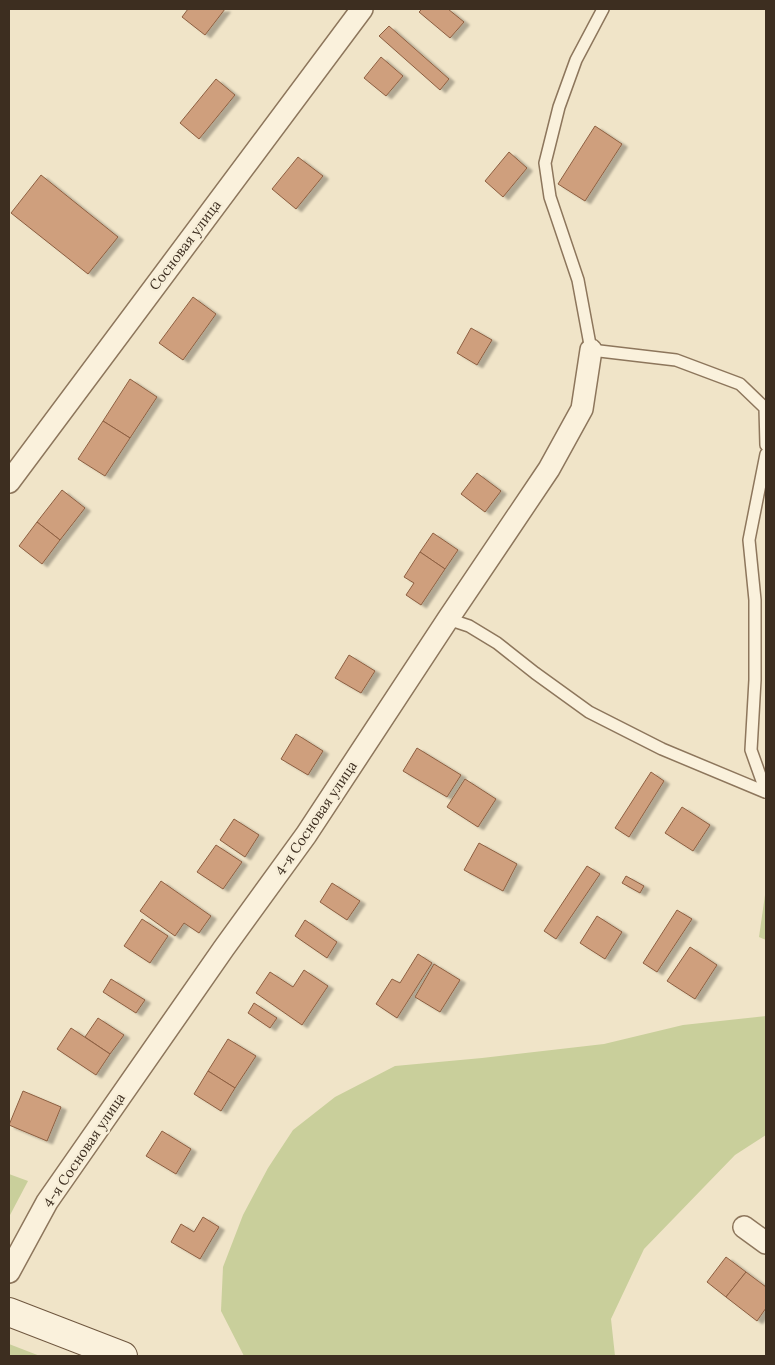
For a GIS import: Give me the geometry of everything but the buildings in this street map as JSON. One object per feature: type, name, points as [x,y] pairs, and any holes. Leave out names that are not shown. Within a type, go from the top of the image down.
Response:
[{"type":"main road","points":[[9,1312],[123,1356]]},
{"type":"street","name":"Сосновая улица","points":[[9,482],[362,9]]},
{"type":"street","name":"4-я Сосновая улица","points":[[9,1272],[47,1202],[224,948],[306,835],[549,469],[582,409],[592,350]]},
{"type":"street","points":[[744,1227],[766,1243]]},
{"type":"lane","points":[[603,9],[576,60],[559,107],[546,163],[550,197],[578,280],[592,350],[676,360],[740,384],[765,408],[766,444]]},
{"type":"lane","points":[[766,454],[749,540],[754,600],[755,680],[751,750],[766,792]]},
{"type":"lane","points":[[448,619],[469,626],[497,643],[589,712],[662,749],[766,792]]},
{"type":"green space","points":[[766,888],[766,940],[759,937]]},
{"type":"green space","points":[[766,1016],[766,1135],[735,1155],[644,1249],[611,1319],[615,1356],[244,1356],[221,1311],[223,1267],[243,1215],[268,1168],[293,1130],[335,1097],[395,1066],[604,1044],[683,1025]]},
{"type":"green space","points":[[9,1174],[28,1181],[9,1217]]},
{"type":"green space","points":[[9,1344],[40,1356],[9,1356]]}]
